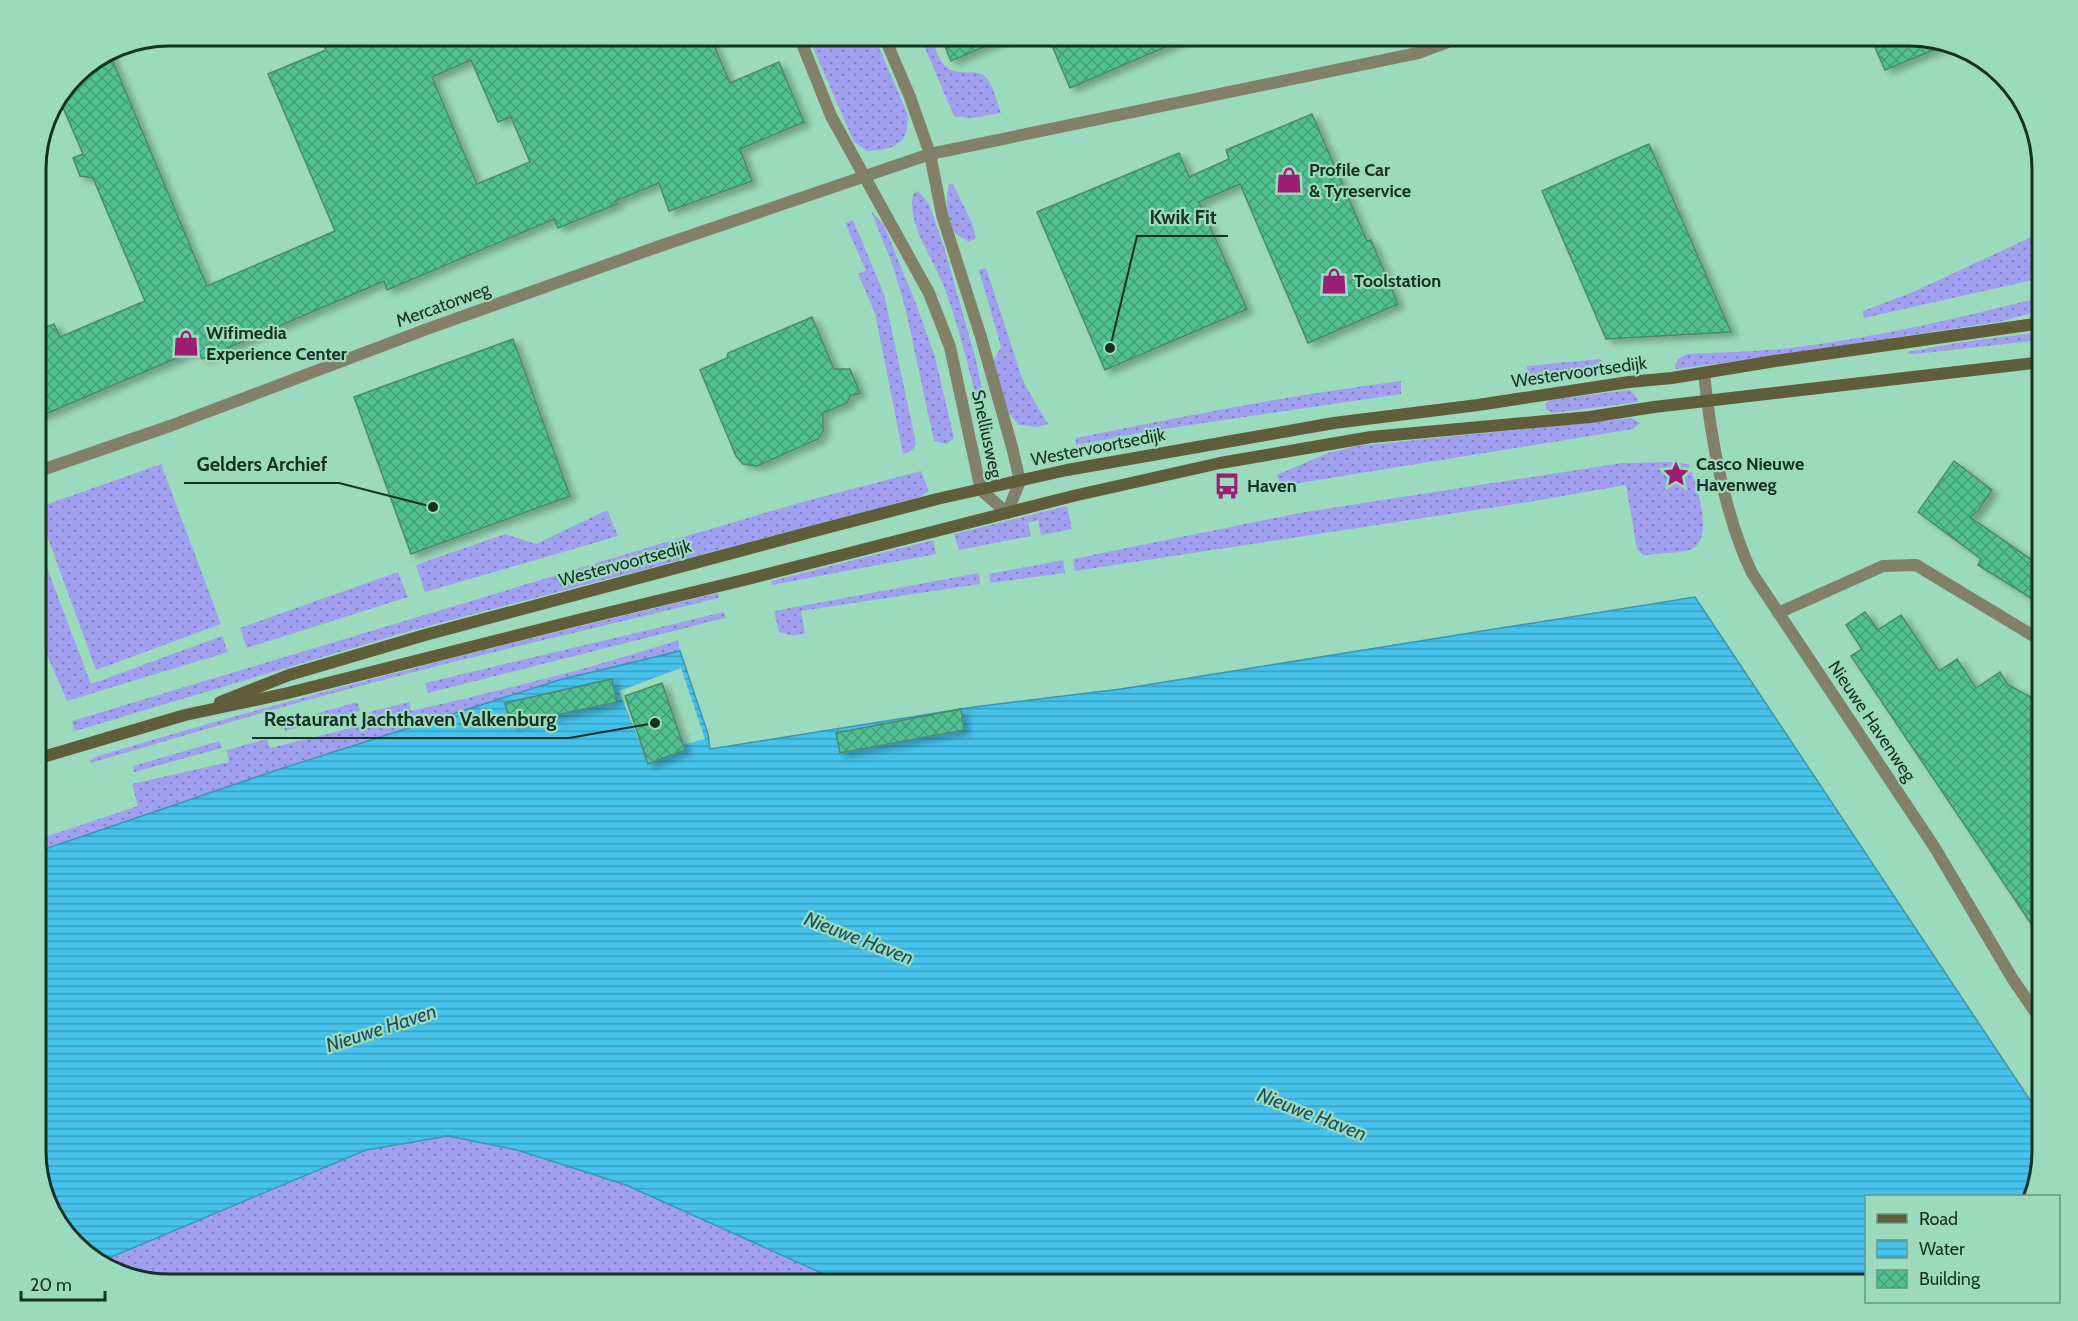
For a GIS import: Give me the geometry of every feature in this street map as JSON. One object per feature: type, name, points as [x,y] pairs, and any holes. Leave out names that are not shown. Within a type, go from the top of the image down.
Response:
[{"type":"main road","name":"Westervoortsedijk","points":[[185,715],[289,675],[426,635],[807,533],[981,490],[1113,461],[1334,423],[1478,405],[2032,324]]},
{"type":"main road","name":"Westervoortsedijk","points":[[47,756],[185,715],[288,693],[1072,496],[1220,463],[1371,437],[1590,417],[1707,400],[2032,363]]},
{"type":"street","points":[[864,177],[930,153],[1418,53],[1436,46]]},
{"type":"street","name":"Snelliusweg","points":[[803,47],[831,116],[929,293],[950,347],[981,490],[1007,513],[1020,481],[981,337],[942,214],[930,153],[889,47]]},
{"type":"street","name":"Mercatorweg","points":[[47,468],[170,426],[427,329],[660,246],[864,177]]},
{"type":"street","name":"Nieuwe Havenweg","points":[[1704,373],[1711,422],[1732,523],[1752,573],[1935,848],[2012,978],[2032,1007]]},
{"type":"street","points":[[1778,613],[1883,566],[1916,565],[2032,635]]},
{"type":"shaded area","points":[[813,47],[879,47],[907,113],[906,132],[899,143],[885,149],[867,151],[854,142]]},
{"type":"shaded area","points":[[924,47],[935,47],[942,62],[953,70],[981,74],[986,77],[993,89],[1001,113],[972,118],[954,116]]},
{"type":"shaded area","points":[[949,184],[953,184],[972,223],[976,238],[969,242],[956,234],[949,220],[947,195]]},
{"type":"shaded area","points":[[918,191],[929,204],[944,247],[976,360],[990,427],[983,429],[952,309],[914,218],[913,194]]},
{"type":"shaded area","points":[[871,211],[884,225],[935,357],[954,438],[947,444],[934,441],[906,311],[894,269]]},
{"type":"shaded area","points":[[853,220],[884,294],[916,443],[911,450],[903,454],[875,313],[858,274],[866,271],[845,223]]},
{"type":"shaded area","points":[[2032,237],[2032,280],[1864,318],[1863,311],[1913,292]]},
{"type":"shaded area","points":[[986,268],[1021,375],[1048,424],[1038,427],[1019,425],[1008,412],[994,360],[1001,347],[979,270]]},
{"type":"shaded area","points":[[2032,300],[2032,313],[2003,321],[1775,356],[1676,369],[1675,365],[1678,359],[1687,354],[1770,350],[1828,343],[1978,313]]},
{"type":"shaded area","points":[[2032,333],[2032,341],[1915,354],[1907,352]]},
{"type":"shaded area","points":[[1600,359],[1614,373],[1528,377],[1527,366]]},
{"type":"shaded area","points":[[1401,381],[1401,394],[1150,431],[1076,445],[1076,438],[1157,422],[1278,399]]},
{"type":"shaded area","points":[[1630,390],[1638,402],[1553,413],[1546,409],[1546,403],[1549,400]]},
{"type":"shaded area","points":[[1632,418],[1640,423],[1633,429],[1281,486],[1277,475],[1328,453],[1357,446]]},
{"type":"shaded area","points":[[1622,463],[1688,464],[1702,509],[1703,522],[1699,543],[1692,549],[1683,551],[1643,555],[1637,549],[1626,485],[1075,571],[1073,559],[1299,513]]},
{"type":"shaded area","points":[[161,464],[221,624],[96,670],[47,535],[47,504]]},
{"type":"shaded area","points":[[921,471],[929,491],[920,497],[413,630],[75,731],[72,721],[700,532]]},
{"type":"shaded area","points":[[1067,506],[1072,529],[1041,535],[1038,520],[1028,523],[1031,536],[959,550],[954,534]]},
{"type":"shaded area","points":[[607,510],[618,536],[425,592],[416,565],[505,534],[536,544]]},
{"type":"shaded area","points":[[933,540],[936,554],[772,585],[771,581]]},
{"type":"shaded area","points":[[1063,560],[1065,573],[991,583],[989,574]]},
{"type":"shaded area","points":[[47,568],[91,684],[222,636],[228,652],[67,701],[47,655]]},
{"type":"shaded area","points":[[398,572],[408,597],[247,648],[240,628]]},
{"type":"shaded area","points":[[979,573],[980,584],[801,611],[805,633],[794,636],[779,632],[774,611]]},
{"type":"shaded area","points":[[718,593],[719,598],[375,682],[91,763],[90,761],[95,757],[172,734],[328,691]]},
{"type":"shaded area","points":[[724,612],[725,618],[428,693],[425,683]]},
{"type":"shaded area","points":[[678,640],[680,651],[559,680],[280,769],[47,848],[47,836],[138,806],[132,784],[229,762],[227,750],[267,739],[270,748],[371,723],[369,712],[409,702],[411,711],[579,670]]},
{"type":"shaded area","points":[[357,702],[360,711],[285,731],[283,723]]},
{"type":"shaded area","points":[[219,741],[222,748],[134,772],[133,766]]},
{"type":"shaded area","points":[[448,1136],[517,1150],[626,1185],[824,1274],[161,1274],[130,1268],[108,1258],[366,1150]]},
{"type":"water","name":"Nieuwe Haven","points":[[1695,597],[2032,1103],[2032,1152],[2023,1195],[1865,1195],[1865,1274],[824,1274],[626,1185],[517,1150],[448,1136],[366,1150],[108,1258],[77,1233],[56,1199],[47,1160],[47,848],[280,769],[559,680],[680,651],[708,734],[710,749],[974,707],[1121,689]]},
{"type":"pier","points":[[681,668],[705,739],[645,755],[619,691]]},
{"type":"building","points":[[1052,46],[1167,46],[1070,88]]},
{"type":"building","points":[[1874,46],[1909,46],[1935,49],[1885,70]]},
{"type":"building","points":[[325,47],[715,47],[730,83],[779,62],[804,122],[740,149],[752,181],[669,211],[659,183],[615,201],[617,204],[558,228],[554,219],[387,290],[384,281],[202,359],[198,349],[47,413],[47,327],[54,324],[60,337],[145,301],[93,178],[80,176],[73,158],[83,154],[63,108],[67,101],[82,82],[113,60],[207,286],[335,231],[268,74],[326,50]],"holes":[[[471,60],[498,122],[511,117],[530,162],[477,184],[432,77]]]},
{"type":"building","points":[[945,47],[985,47],[951,61]]},
{"type":"building","points":[[1312,114],[1367,241],[1371,240],[1398,304],[1308,343],[1240,184],[1199,202],[1247,309],[1105,370],[1037,212],[1179,153],[1189,177],[1229,159],[1226,150]]},
{"type":"building","points":[[1649,144],[1731,332],[1606,339],[1542,191]]},
{"type":"building","points":[[812,317],[834,369],[850,369],[860,393],[850,396],[847,403],[823,413],[823,431],[818,439],[757,466],[743,464],[736,456],[700,370],[727,358],[728,353]]},
{"type":"building","points":[[513,339],[570,496],[411,554],[354,397]]},
{"type":"building","points":[[1954,461],[1992,490],[1978,511],[1970,517],[2032,560],[2032,599],[1978,565],[1981,559],[1918,512]]},
{"type":"building","points":[[1865,612],[1878,630],[1901,615],[1939,671],[1957,659],[1976,688],[2000,672],[2008,685],[2032,698],[2032,925],[1851,656],[1862,649],[1846,625]]},
{"type":"building","points":[[612,679],[617,702],[510,725],[505,703]]},
{"type":"building","points":[[662,683],[685,750],[648,764],[625,696]]},
{"type":"building","points":[[961,709],[964,730],[840,753],[836,733]]},
{"type":"place","name":"Profile Car & Tyreservice","points":[[1289,180]]},
{"type":"place","name":"Toolstation","points":[[1334,281]]},
{"type":"place","name":"Wifimedia Experience Center","points":[[186,343]]},
{"type":"place","name":"Kwik Fit","points":[[1110,348]]},
{"type":"place","name":"Casco Nieuwe Havenweg","points":[[1676,474]]},
{"type":"place","name":"Haven","points":[[1227,486]]},
{"type":"place","name":"Gelders Archief","points":[[433,507]]},
{"type":"place","name":"Restaurant Jachthaven Valkenburg","points":[[655,723]]}]
